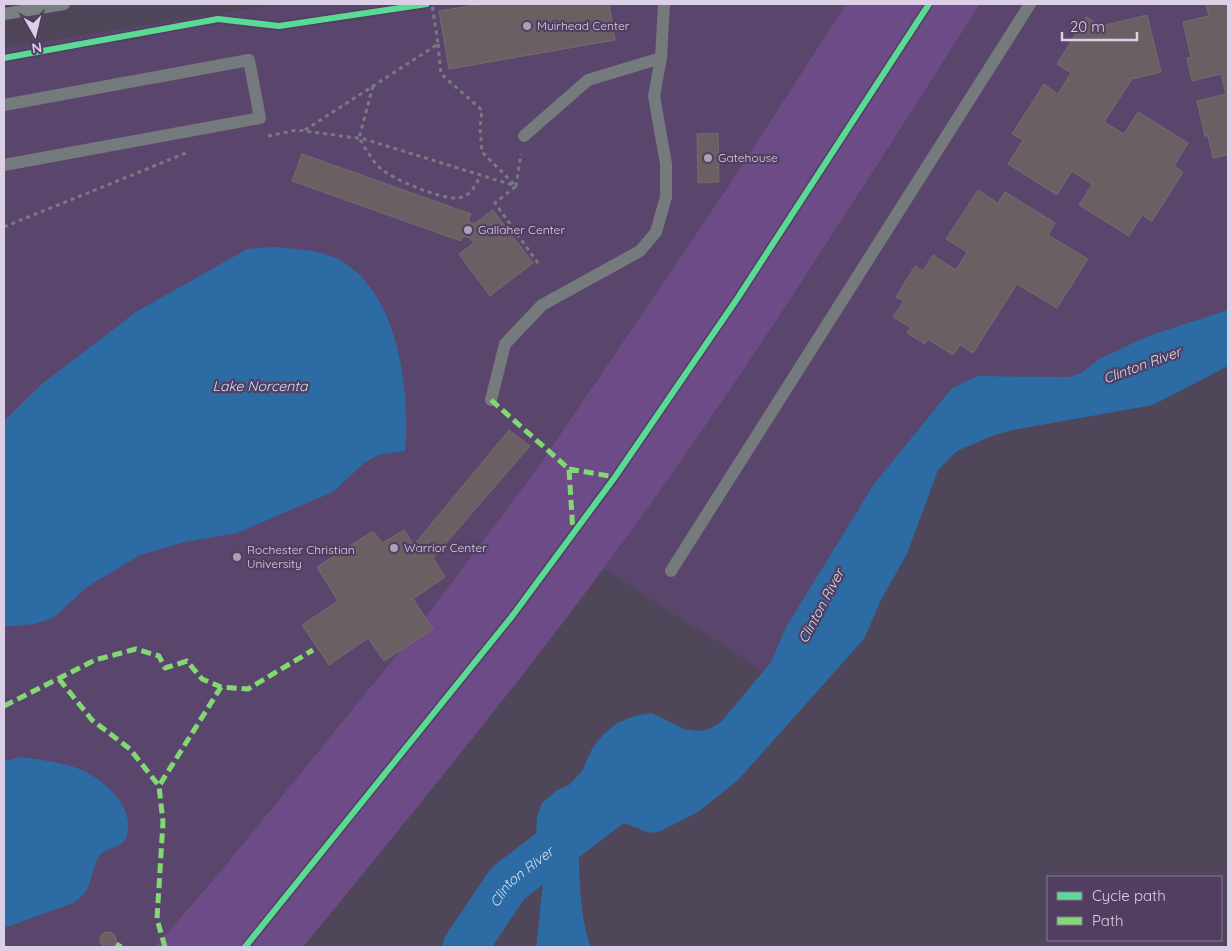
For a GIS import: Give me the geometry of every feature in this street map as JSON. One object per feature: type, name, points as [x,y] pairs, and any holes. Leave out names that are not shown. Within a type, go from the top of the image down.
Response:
[{"type":"main road","points":[[4,14],[64,4]]},
{"type":"lane","points":[[491,400],[505,344],[542,305],[640,251],[656,232],[666,197],[666,164],[654,96],[660,58],[664,4]]},
{"type":"lane","points":[[671,571],[1030,4]]},
{"type":"lane","points":[[524,136],[588,80],[660,58]]},
{"type":"lane","points":[[4,105],[249,60],[260,118],[4,165]]},
{"type":"path","points":[[432,4],[441,74],[482,110],[480,128],[482,152],[516,186]]},
{"type":"path","points":[[304,131],[438,44]]},
{"type":"path","points":[[373,86],[359,138],[378,166],[395,179],[445,196],[458,198],[467,195],[476,186],[480,175]]},
{"type":"path","points":[[260,138],[297,130],[359,138],[516,186]]},
{"type":"path","points":[[524,136],[516,186],[495,203],[540,266]]},
{"type":"path","points":[[4,227],[184,153],[193,152]]},
{"type":"shaded area","name":"Rochester Christian University","points":[[280,4],[846,4],[730,184],[541,463],[400,651],[221,871],[155,947],[4,947],[4,48]]},
{"type":"shaded area","points":[[846,4],[980,4],[766,335],[678,466],[632,530],[512,689],[303,947],[155,947],[221,871],[400,651],[541,463],[730,184]]},
{"type":"shaded area","points":[[980,4],[1228,4],[1228,310],[1148,336],[1099,359],[1081,373],[1070,377],[977,376],[952,388],[874,484],[786,627],[771,662],[764,672],[603,568],[632,530],[828,243]]},
{"type":"water","name":"Lake Norcenta","points":[[275,247],[311,251],[331,256],[354,270],[372,289],[385,313],[395,341],[402,370],[406,426],[405,451],[378,455],[364,463],[333,492],[237,533],[185,542],[140,555],[87,587],[53,618],[34,624],[4,627],[4,421],[42,384],[136,312],[247,249]]},
{"type":"water","points":[[1228,310],[1228,366],[1153,405],[1013,430],[992,436],[957,451],[938,470],[907,554],[881,600],[864,639],[738,780],[698,812],[661,831],[650,833],[616,820],[587,820],[581,823],[579,850],[580,886],[584,921],[591,947],[536,947],[543,883],[536,836],[537,818],[542,803],[556,791],[569,785],[582,771],[593,747],[617,723],[634,716],[652,713],[684,729],[699,731],[711,728],[722,721],[771,662],[786,627],[874,484],[952,388],[977,376],[1070,377],[1081,373],[1099,359],[1148,336]]},
{"type":"water","points":[[22,757],[71,766],[86,772],[103,783],[123,806],[127,815],[127,835],[122,843],[101,854],[95,865],[90,883],[84,893],[73,903],[4,928],[4,761]]},
{"type":"building","name":"Muirhead Center","points":[[482,4],[609,4],[615,40],[449,69],[439,11]]},
{"type":"building","points":[[1206,4],[1228,4],[1228,155],[1213,158],[1208,136],[1205,136],[1197,101],[1226,94],[1221,74],[1192,81],[1187,58],[1191,57],[1183,22],[1209,16]]},
{"type":"building","points":[[1147,15],[1161,72],[1132,79],[1104,122],[1124,134],[1138,112],[1188,143],[1174,166],[1183,172],[1152,221],[1142,215],[1129,236],[1079,205],[1092,184],[1072,171],[1057,195],[1008,164],[1023,140],[1012,134],[1044,84],[1058,94],[1071,73],[1057,64],[1086,17],[1101,26]]},
{"type":"building","name":"Gatehouse","points":[[718,133],[719,182],[698,183],[697,134]]},
{"type":"building","name":"Gallaher Center","points":[[302,154],[471,214],[468,222],[474,224],[493,210],[533,263],[490,296],[459,254],[474,243],[470,238],[463,236],[461,241],[292,181]]},
{"type":"building","points":[[978,190],[998,203],[1005,192],[1055,223],[1048,235],[1088,259],[1057,308],[1017,284],[973,353],[960,345],[953,355],[928,339],[925,344],[907,333],[911,328],[893,317],[904,301],[896,297],[915,266],[923,271],[933,255],[956,270],[967,252],[946,239]]},
{"type":"building","name":"Warrior Center","points":[[509,430],[530,446],[433,558],[445,577],[413,599],[433,629],[384,661],[368,638],[329,665],[302,625],[338,601],[317,567],[373,531],[382,543],[404,530],[414,545]]},
{"type":"building","points":[[105,932],[111,932],[116,937],[114,946],[105,948],[100,943],[100,937]]},
{"type":"waterway","name":"Clinton River","points":[[465,947],[508,883],[635,786],[641,785]]},
{"type":"marked path","points":[[491,400],[569,469],[573,533]]},
{"type":"marked path","points":[[569,469],[615,477]]},
{"type":"marked path","points":[[4,706],[95,660],[136,649],[159,656],[165,668],[187,661],[202,679],[221,687]]},
{"type":"marked path","points":[[165,947],[157,919],[163,822],[159,786],[221,687],[248,689],[313,650]]},
{"type":"marked path","points":[[59,679],[92,720],[130,749],[159,786]]},
{"type":"marked path","points":[[116,944],[121,947]]},
{"type":"cycle path","points":[[4,58],[218,19],[279,26],[427,4]]},
{"type":"cycle path","points":[[245,947],[513,615],[615,477],[737,299],[929,4]]},
{"type":"place","name":"Muirhead Center","points":[[527,26]]},
{"type":"place","name":"Gatehouse","points":[[708,158]]},
{"type":"place","name":"Gallaher Center","points":[[468,230]]},
{"type":"place","name":"Warrior Center","points":[[394,548]]},
{"type":"place","name":"Rochester Christian University","points":[[237,557]]}]
